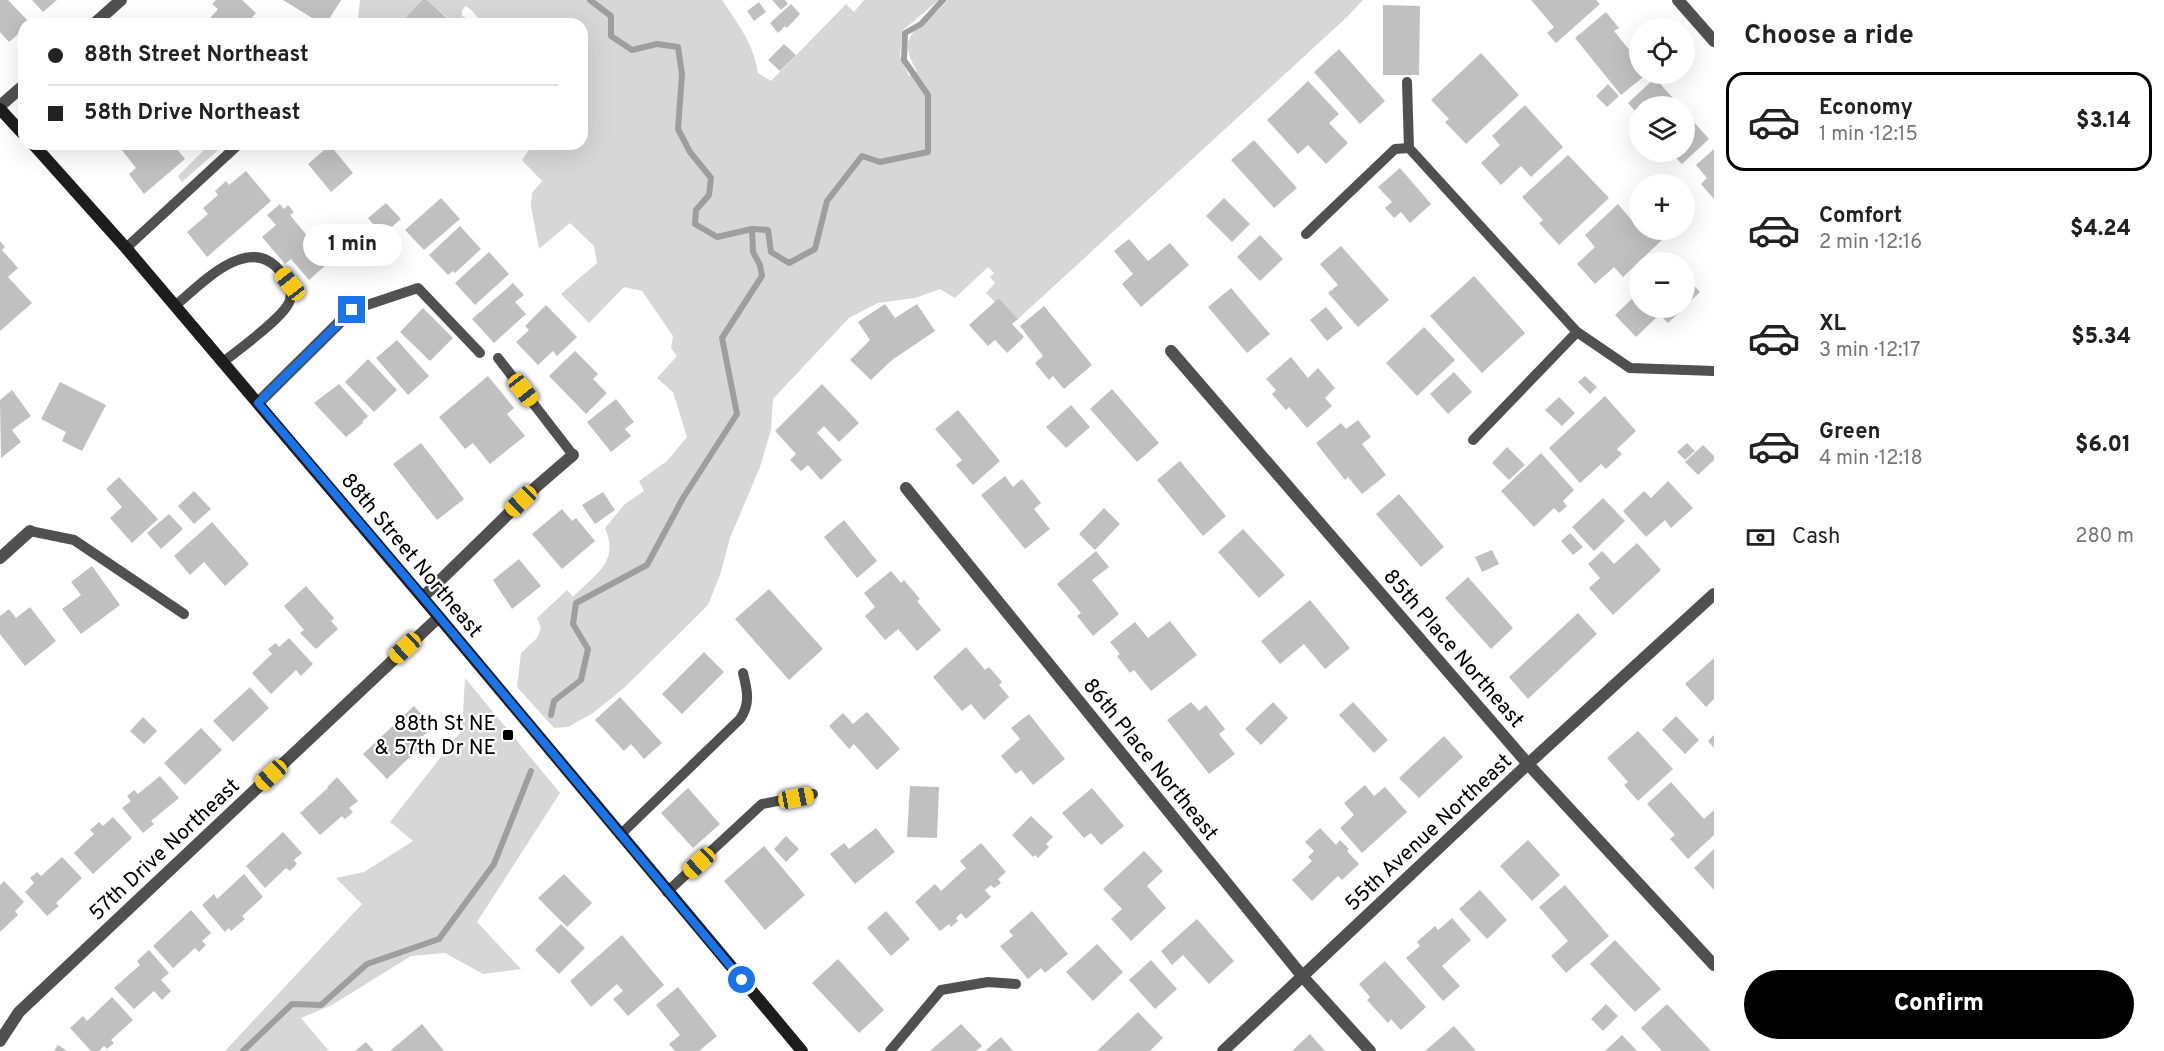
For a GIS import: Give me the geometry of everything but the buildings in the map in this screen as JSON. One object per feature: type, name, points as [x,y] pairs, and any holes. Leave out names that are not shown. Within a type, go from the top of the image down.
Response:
[{"type":"main road","points":[[0,107],[18,128]]},
{"type":"main road","name":"88th Street Northeast","points":[[38,150],[176,306],[423,597],[802,1051]]},
{"type":"street","points":[[101,18],[121,0]]},
{"type":"street","points":[[1678,0],[1714,41]]},
{"type":"street","points":[[0,107],[18,90]]},
{"type":"street","points":[[258,403],[352,310]]},
{"type":"street","name":"85th Place Northeast","points":[[1171,351],[1528,764],[1714,965]]},
{"type":"street","points":[[423,597],[537,486],[573,455]]},
{"type":"street","name":"86th Place Northeast","points":[[906,488],[1303,977],[1370,1051]]},
{"type":"street","points":[[0,558],[30,531]]},
{"type":"street","name":"55th Avenue Northeast","points":[[1223,1051],[1528,764],[1714,594]]},
{"type":"street","name":"57th Drive Northeast","points":[[0,1041],[19,1012],[439,617]]},
{"type":"lane","points":[[1407,82],[1409,148],[1577,332],[1630,368],[1714,371]]},
{"type":"lane","points":[[1306,234],[1395,148],[1409,148]]},
{"type":"lane","points":[[126,248],[232,150]]},
{"type":"lane","points":[[176,306],[227,264],[250,257],[266,259],[277,267],[290,284],[290,301],[279,316],[223,362]]},
{"type":"lane","points":[[352,310],[418,288],[480,352]]},
{"type":"lane","points":[[1473,440],[1577,332]]},
{"type":"lane","points":[[498,358],[573,455]]},
{"type":"lane","points":[[30,531],[74,540],[184,614]]},
{"type":"lane","points":[[620,835],[740,719],[746,711],[748,692],[742,673]]},
{"type":"lane","points":[[667,892],[762,804],[813,794]]},
{"type":"lane","points":[[890,1051],[941,990],[988,982],[1016,984]]},
{"type":"shaded area","points":[[360,0],[422,0],[406,18],[358,18]]},
{"type":"shaded area","points":[[427,0],[722,0],[749,43],[758,73],[771,81],[846,4],[854,12],[864,0],[939,0],[902,31],[900,56],[909,76],[917,71],[910,57],[908,46],[910,38],[947,0],[1363,0],[1018,319],[999,298],[995,302],[986,293],[995,283],[990,277],[994,273],[988,267],[955,298],[940,289],[915,298],[878,303],[849,318],[773,399],[771,430],[760,467],[730,538],[721,572],[708,605],[624,688],[593,713],[568,727],[554,728],[517,687],[521,653],[537,638],[541,628],[537,618],[567,590],[573,597],[603,567],[609,550],[605,528],[625,504],[644,491],[639,481],[667,461],[687,437],[673,392],[657,378],[677,356],[671,348],[673,336],[642,291],[624,287],[589,323],[561,294],[597,263],[594,246],[570,223],[539,249],[531,206],[532,193],[542,181],[522,160],[529,150],[588,150],[588,18],[478,18],[466,6],[462,10],[462,16],[466,18],[448,18]]},
{"type":"shaded area","points":[[204,150],[218,150],[182,182],[178,176]]},
{"type":"shaded area","points":[[465,678],[560,793],[477,922],[521,969],[483,974],[445,953],[411,956],[332,1005],[301,1018],[329,1051],[225,1051],[362,904],[336,878],[364,872],[413,841],[390,822],[462,730]]},
{"type":"waterway","points":[[590,0],[611,16],[611,36],[632,50],[657,44],[678,47],[682,74],[678,129],[690,152],[711,178],[709,195],[696,210],[695,224],[717,237],[752,229],[768,230],[771,252],[789,263],[815,249],[827,201],[862,156],[880,162],[928,152],[928,95],[904,60],[905,33],[921,24],[943,0]]},
{"type":"waterway","points":[[551,715],[554,701],[581,680],[588,649],[573,624],[576,603],[647,565],[683,498],[737,414],[722,338],[762,276],[760,265],[753,252],[752,229]]},
{"type":"waterway","points":[[243,1051],[292,1004],[321,1005],[367,964],[439,939],[494,864],[531,771]]},
{"type":"place","name":"88th St NE & 57th Dr NE","points":[[508,735]]},
{"type":"route","points":[[352,310],[258,403],[742,980]]}]
